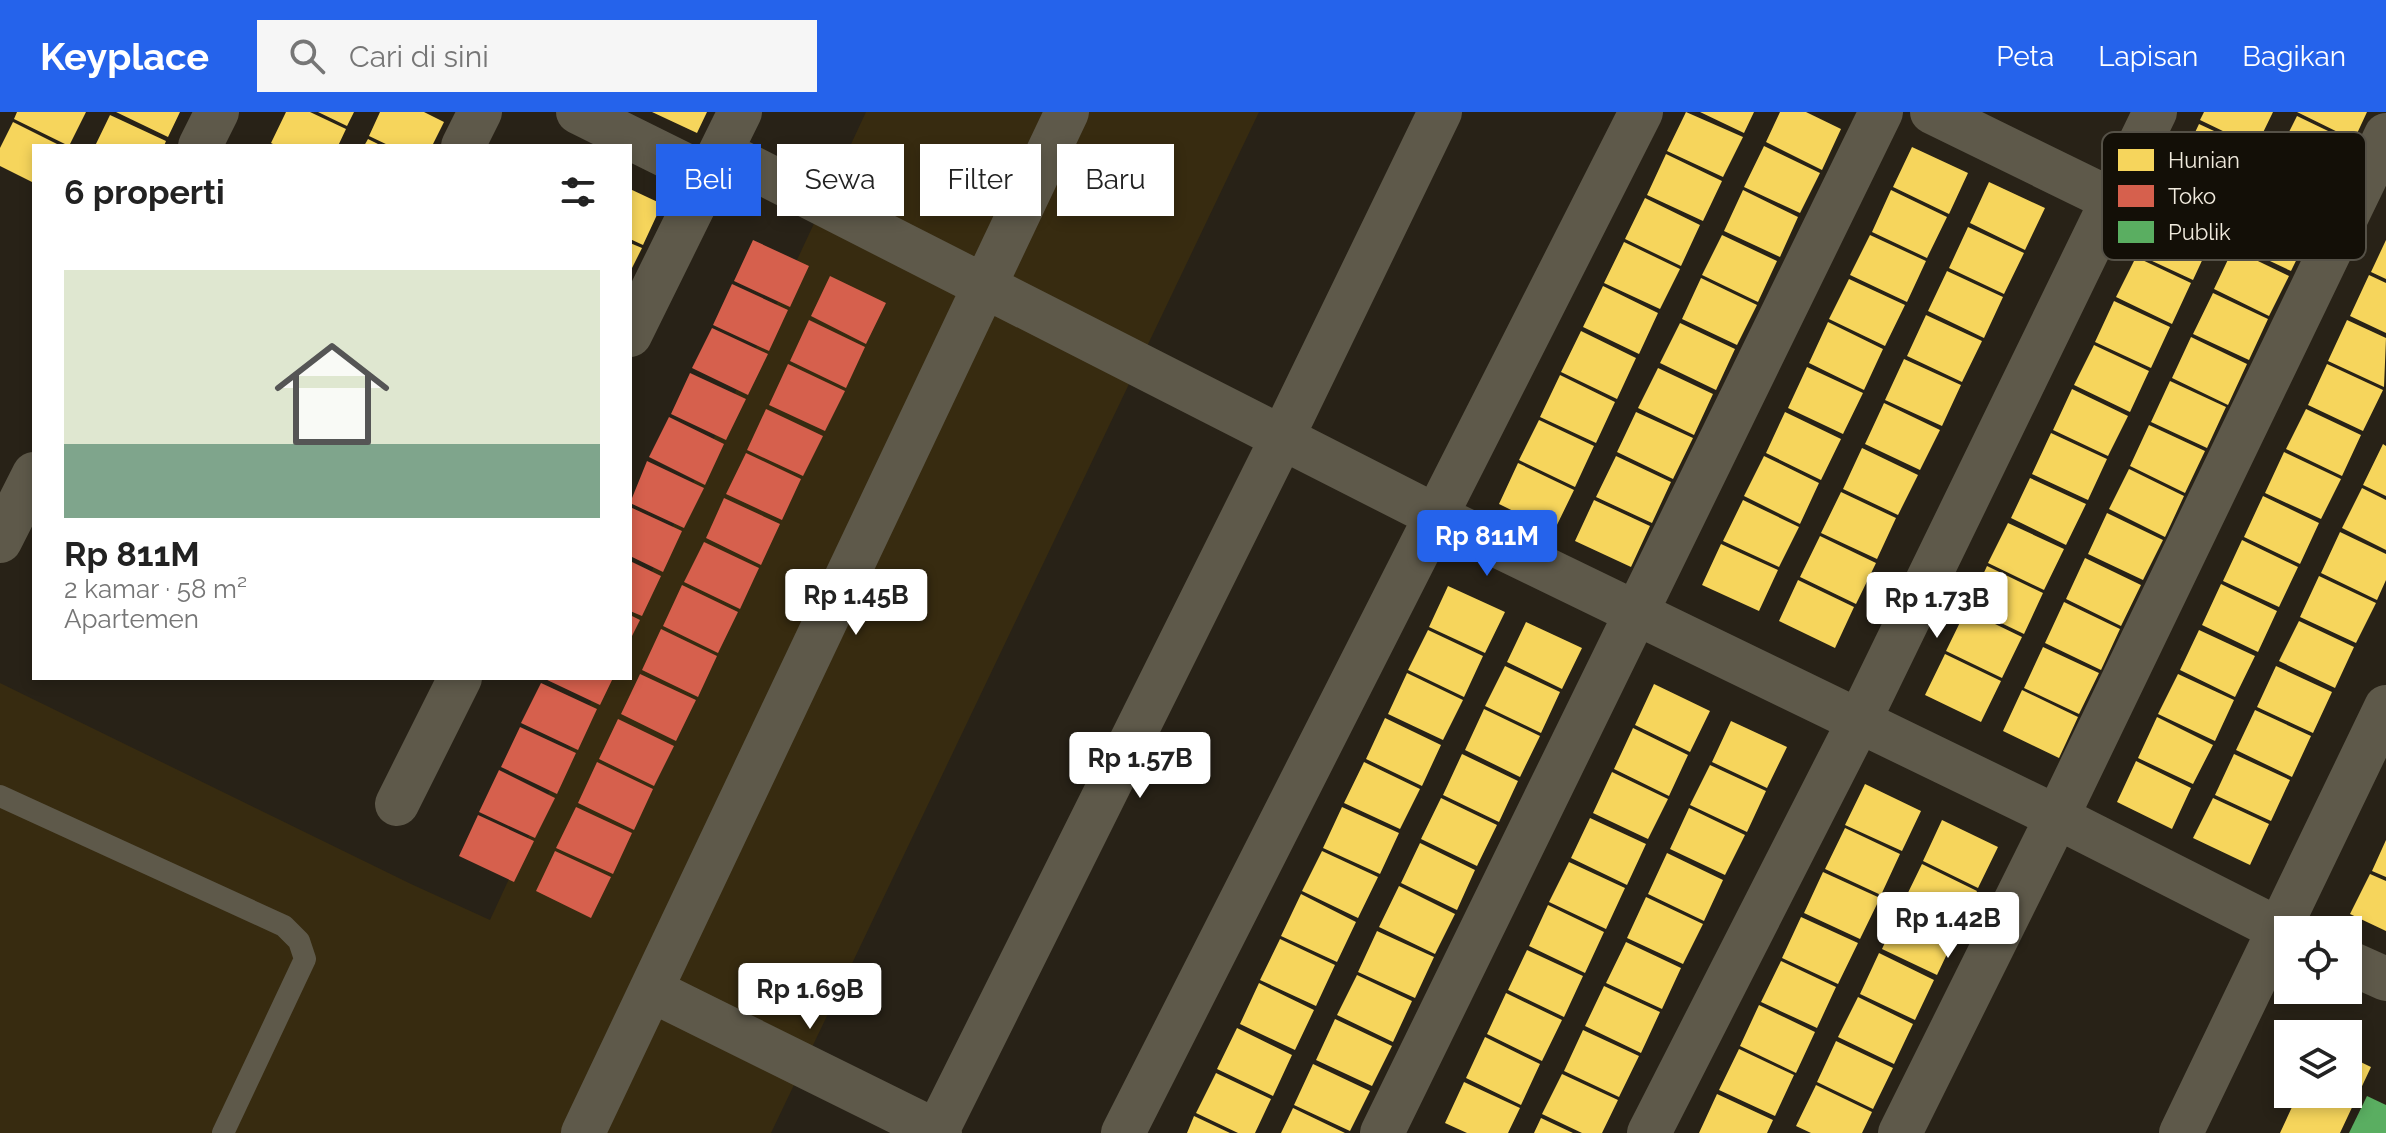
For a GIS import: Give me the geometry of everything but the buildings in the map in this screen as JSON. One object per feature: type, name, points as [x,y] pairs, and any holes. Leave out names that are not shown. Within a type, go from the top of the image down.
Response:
[{"type":"street","points":[[201,144],[217,112]]},
{"type":"street","points":[[464,144],[480,112]]},
{"type":"street","points":[[578,112],[662,144]]},
{"type":"street","points":[[725,144],[740,112]]},
{"type":"street","points":[[583,1133],[1067,112]]},
{"type":"street","points":[[651,990],[937,1132],[1282,438],[1440,112]]},
{"type":"street","points":[[1123,1133],[1641,112]]},
{"type":"street","points":[[1382,1133],[1881,112]]},
{"type":"street","points":[[1932,112],[2102,195]]},
{"type":"street","points":[[2146,132],[2155,112]]},
{"type":"street","points":[[2366,176],[2386,135]]},
{"type":"street","points":[[761,185],[984,287],[1436,516],[2057,817],[2274,926]]},
{"type":"street","points":[[632,331],[689,216]]},
{"type":"street","points":[[1649,1133],[1859,721],[2102,225]]},
{"type":"street","points":[[1900,1133],[2057,817],[2326,260]]},
{"type":"street","points":[[0,541],[32,478]]},
{"type":"street","points":[[397,804],[459,680]]},
{"type":"street","points":[[2290,916],[2386,707]]},
{"type":"street","points":[[2181,1133],[2274,949]]},
{"type":"street","points":[[2362,968],[2386,979]]},
{"type":"lane","points":[[0,796],[284,926],[299,941],[305,959],[223,1133]]},
{"type":"shaded area","points":[[866,112],[1259,112],[771,1133],[0,1133],[0,683],[490,920],[601,680],[632,680],[632,614],[817,216],[904,216],[904,144],[851,144]]}]
